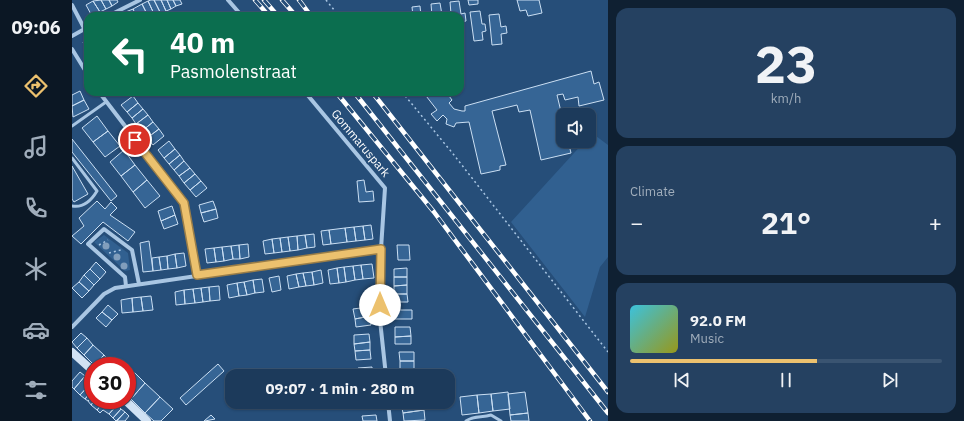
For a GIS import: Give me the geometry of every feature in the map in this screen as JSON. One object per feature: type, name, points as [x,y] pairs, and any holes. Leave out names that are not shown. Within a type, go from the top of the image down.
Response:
[{"type":"main road","points":[[72,352],[84,363]]},
{"type":"main road","points":[[134,409],[147,421]]},
{"type":"street","points":[[116,12],[140,0]]},
{"type":"street","points":[[228,0],[238,12]]},
{"type":"street","points":[[72,5],[84,24]]},
{"type":"street","points":[[72,36],[84,28]]},
{"type":"street","points":[[72,49],[84,68]]},
{"type":"street","points":[[102,96],[184,203],[197,275]]},
{"type":"street","name":"Gommaruspark","points":[[308,96],[385,188],[381,249]]},
{"type":"street","points":[[126,286],[125,277],[88,244],[104,229],[132,250],[139,284]]},
{"type":"street","points":[[72,327],[104,294],[115,288],[381,249],[380,320],[385,369]]},
{"type":"street","points":[[389,409],[390,421]]},
{"type":"lane","points":[[72,126],[106,102]]},
{"type":"lane","points":[[72,158],[97,191],[92,200],[79,207],[72,206]]},
{"type":"lane","points":[[466,421],[475,417],[491,415],[501,421]]},
{"type":"path","points":[[326,0],[336,12]]},
{"type":"path","points":[[405,96],[454,155],[608,352]]},
{"type":"path","points":[[93,248],[114,237]]},
{"type":"path","points":[[101,255],[130,248]]},
{"type":"shaded area","points":[[596,136],[608,145],[608,257],[600,267],[585,317],[511,222],[579,148],[596,148]]},
{"type":"shaded area","points":[[104,235],[128,253],[130,270],[125,271],[94,242]]},
{"type":"building","points":[[101,0],[109,0],[112,6],[106,9]]},
{"type":"building","points":[[101,0],[106,9],[100,12],[93,1]]},
{"type":"building","points":[[109,0],[117,0],[118,2],[112,6]]},
{"type":"building","points":[[154,0],[160,12],[153,12],[148,1]]},
{"type":"building","points":[[154,0],[161,0],[166,11],[160,12]]},
{"type":"building","points":[[161,0],[167,0],[171,9],[166,11]]},
{"type":"building","points":[[167,0],[173,0],[176,6],[171,9]]},
{"type":"building","points":[[173,0],[180,0],[182,4],[176,6]]},
{"type":"building","points":[[468,0],[478,0],[478,4],[469,5]]},
{"type":"building","points":[[517,0],[539,0],[542,13],[528,16],[526,10],[520,11]]},
{"type":"building","points":[[93,1],[100,12],[90,12],[86,5]]},
{"type":"building","points":[[148,1],[153,12],[146,12],[142,4]]},
{"type":"building","points":[[459,1],[461,12],[451,12],[450,2]]},
{"type":"building","points":[[440,3],[442,12],[432,12],[431,4]]},
{"type":"building","points":[[142,4],[146,12],[134,12],[133,9]]},
{"type":"building","points":[[420,6],[421,12],[413,12],[412,7]]},
{"type":"building","points":[[133,9],[134,12],[128,12]]},
{"type":"building","points":[[480,11],[482,24],[485,24],[486,31],[482,32],[483,40],[474,41],[470,12]]},
{"type":"building","points":[[465,13],[466,21],[464,21]]},
{"type":"building","points":[[499,14],[501,27],[506,26],[507,33],[501,34],[502,44],[492,45],[489,15]]},
{"type":"building","points":[[591,71],[594,84],[599,82],[604,100],[579,106],[578,97],[565,100],[563,94],[557,95],[560,108],[556,108],[556,148],[570,148],[571,153],[541,160],[530,110],[519,112],[517,105],[492,111],[506,165],[500,166],[500,170],[481,174],[469,122],[456,123],[454,127],[446,124],[447,119],[443,115],[437,121],[431,114],[437,110],[426,96],[449,96],[452,100],[449,103],[454,109],[465,111],[465,106]]},
{"type":"building","points":[[80,91],[84,100],[72,106],[72,95]]},
{"type":"building","points":[[133,96],[138,103],[127,112],[121,105]]},
{"type":"building","points":[[84,100],[89,109],[73,117],[72,106]]},
{"type":"building","points":[[138,103],[143,109],[132,118],[127,112]]},
{"type":"building","points":[[143,109],[148,115],[136,124],[132,118]]},
{"type":"building","points":[[148,115],[153,122],[142,131],[136,124]]},
{"type":"building","points":[[97,116],[108,131],[93,142],[82,128]]},
{"type":"building","points":[[153,122],[159,129],[147,138],[142,131]]},
{"type":"building","points":[[159,129],[164,136],[153,145],[147,138]]},
{"type":"building","points":[[108,131],[120,146],[105,157],[93,142]]},
{"type":"building","points":[[72,139],[117,196],[111,201],[72,152]]},
{"type":"building","points":[[169,141],[175,149],[164,158],[158,150]]},
{"type":"building","points":[[175,149],[180,155],[169,164],[164,158]]},
{"type":"building","points":[[124,150],[135,165],[121,176],[110,162]]},
{"type":"building","points":[[180,155],[184,161],[174,170],[169,164]]},
{"type":"building","points":[[184,161],[190,168],[179,176],[174,170]]},
{"type":"building","points":[[135,165],[147,180],[133,192],[121,176]]},
{"type":"building","points":[[72,166],[88,194],[74,202],[72,199]]},
{"type":"building","points":[[190,168],[195,174],[184,183],[179,176]]},
{"type":"building","points":[[195,174],[201,181],[190,190],[184,183]]},
{"type":"building","points":[[147,180],[160,196],[145,208],[133,192]]},
{"type":"building","points":[[364,180],[366,192],[373,191],[374,201],[359,202],[357,181]]},
{"type":"building","points":[[201,181],[207,188],[196,197],[190,190]]},
{"type":"building","points":[[97,201],[105,209],[111,202],[117,208],[110,215],[135,232],[128,241],[103,222],[81,244],[72,236],[84,226],[79,218]]},
{"type":"building","points":[[213,201],[216,209],[201,213],[199,205]]},
{"type":"building","points":[[172,206],[175,215],[161,221],[158,211]]},
{"type":"building","points":[[216,209],[218,218],[204,222],[201,213]]},
{"type":"building","points":[[175,215],[178,224],[164,229],[161,221]]},
{"type":"building","points":[[371,225],[373,239],[365,240],[363,226]]},
{"type":"building","points":[[363,226],[365,240],[356,241],[354,227]]},
{"type":"building","points":[[354,227],[356,241],[347,242],[345,228]]},
{"type":"building","points":[[345,228],[347,242],[331,244],[329,230]]},
{"type":"building","points":[[329,230],[331,244],[323,245],[321,231]]},
{"type":"building","points":[[314,234],[315,247],[307,248],[305,235]]},
{"type":"building","points":[[305,235],[307,248],[298,250],[297,236]]},
{"type":"building","points":[[297,236],[298,250],[290,251],[288,237]]},
{"type":"building","points":[[288,237],[290,251],[282,252],[280,238]]},
{"type":"building","points":[[280,238],[282,252],[274,253],[272,239]]},
{"type":"building","points":[[272,239],[274,253],[265,254],[263,241]]},
{"type":"building","points":[[149,241],[153,271],[143,272],[140,243]]},
{"type":"building","points":[[248,244],[249,257],[240,259],[239,245]]},
{"type":"building","points":[[239,245],[240,259],[233,259],[231,246]]},
{"type":"building","points":[[397,245],[409,245],[410,260],[398,260]]},
{"type":"building","points":[[231,246],[233,259],[224,261],[222,247]]},
{"type":"building","points":[[222,247],[224,261],[216,262],[214,248]]},
{"type":"building","points":[[214,248],[216,262],[207,263],[205,249]]},
{"type":"building","points":[[184,253],[186,266],[177,268],[175,254]]},
{"type":"building","points":[[175,254],[177,268],[168,269],[167,256]]},
{"type":"building","points":[[167,256],[168,269],[161,270],[159,257]]},
{"type":"building","points":[[159,257],[161,270],[153,271],[152,258]]},
{"type":"building","points":[[96,262],[106,272],[100,279],[90,269]]},
{"type":"building","points":[[372,264],[374,278],[363,279],[361,265]]},
{"type":"building","points":[[361,265],[363,279],[355,280],[353,266]]},
{"type":"building","points":[[353,266],[355,280],[346,282],[344,267]]},
{"type":"building","points":[[344,267],[346,282],[339,283],[337,268]]},
{"type":"building","points":[[337,268],[339,283],[330,284],[328,270]]},
{"type":"building","points":[[407,268],[407,277],[394,277],[394,269]]},
{"type":"building","points":[[90,269],[100,279],[94,285],[84,275]]},
{"type":"building","points":[[321,270],[323,283],[314,285],[312,272]]},
{"type":"building","points":[[312,272],[314,285],[306,286],[303,273]]},
{"type":"building","points":[[303,273],[306,286],[299,287],[296,274]]},
{"type":"building","points":[[296,274],[299,287],[289,289],[287,276]]},
{"type":"building","points":[[84,275],[94,285],[89,291],[79,282]]},
{"type":"building","points":[[279,276],[281,290],[272,292],[269,278]]},
{"type":"building","points":[[394,277],[407,277],[407,285],[394,286]]},
{"type":"building","points":[[262,279],[264,292],[255,293],[253,280]]},
{"type":"building","points":[[253,280],[255,293],[247,295],[244,282]]},
{"type":"building","points":[[79,282],[89,291],[82,298],[72,288]]},
{"type":"building","points":[[244,282],[247,295],[239,296],[237,283]]},
{"type":"building","points":[[237,283],[239,296],[229,298],[227,285]]},
{"type":"building","points":[[407,285],[407,294],[394,294],[394,286]]},
{"type":"building","points":[[219,286],[220,300],[210,301],[209,287]]},
{"type":"building","points":[[209,287],[210,301],[203,302],[201,288]]},
{"type":"building","points":[[201,288],[203,302],[195,303],[193,289]]},
{"type":"building","points":[[193,289],[195,303],[185,304],[184,290]]},
{"type":"building","points":[[184,290],[185,304],[176,305],[175,292]]},
{"type":"building","points":[[394,294],[407,294],[408,302],[394,302]]},
{"type":"building","points":[[151,296],[153,310],[143,311],[141,297]]},
{"type":"building","points":[[141,297],[143,311],[133,312],[132,298]]},
{"type":"building","points":[[132,298],[133,312],[122,313],[121,300]]},
{"type":"building","points":[[108,305],[118,314],[112,320],[102,312]]},
{"type":"building","points":[[368,307],[370,316],[355,319],[353,309]]},
{"type":"building","points":[[395,310],[412,310],[412,319],[395,319]]},
{"type":"building","points":[[102,312],[112,320],[106,327],[96,318]]},
{"type":"building","points":[[370,316],[371,325],[356,327],[355,319]]},
{"type":"building","points":[[395,327],[410,327],[411,336],[395,337]]},
{"type":"building","points":[[81,333],[87,338],[77,348],[72,342]]},
{"type":"building","points":[[369,334],[370,342],[354,344],[354,335]]},
{"type":"building","points":[[411,336],[411,344],[395,344],[395,337]]},
{"type":"building","points":[[87,338],[93,345],[84,355],[77,348]]},
{"type":"building","points":[[370,342],[370,350],[355,351],[354,344]]},
{"type":"building","points":[[93,345],[104,355],[102,357],[86,357],[84,355]]},
{"type":"building","points":[[370,350],[371,359],[356,360],[355,351]]},
{"type":"building","points":[[399,352],[414,352],[414,361],[400,361]]},
{"type":"building","points":[[400,361],[414,361],[414,369],[400,369]]},
{"type":"building","points":[[218,364],[224,371],[186,405],[180,398]]},
{"type":"building","points":[[372,367],[372,369],[358,369]]},
{"type":"building","points":[[80,372],[84,375],[74,389],[72,387],[72,381]]},
{"type":"building","points":[[136,374],[145,383],[136,393]]},
{"type":"building","points":[[84,377],[84,391],[80,395],[74,389]]},
{"type":"building","points":[[145,383],[160,397],[145,413],[136,404],[136,393]]},
{"type":"building","points":[[84,391],[84,398],[80,395]]},
{"type":"building","points":[[508,392],[510,409],[493,411],[491,394]]},
{"type":"building","points":[[525,392],[528,413],[510,415],[508,394]]},
{"type":"building","points":[[491,394],[493,411],[479,413],[477,395]]},
{"type":"building","points":[[477,395],[479,413],[462,415],[460,397]]},
{"type":"building","points":[[160,397],[173,409],[161,421],[154,421],[145,413]]},
{"type":"building","points":[[113,409],[109,414],[103,410],[100,413],[97,410]]},
{"type":"building","points":[[113,409],[121,409],[113,418],[109,414]]},
{"type":"building","points":[[121,409],[125,412],[116,421],[113,418]]},
{"type":"building","points":[[402,409],[424,409],[424,410],[403,413]]},
{"type":"building","points":[[424,410],[425,420],[404,421],[403,413]]},
{"type":"building","points":[[125,412],[129,416],[125,421],[117,421]]},
{"type":"building","points":[[528,413],[529,421],[511,421],[510,415]]},
{"type":"building","points":[[211,415],[215,419],[204,421]]},
{"type":"building","points":[[376,415],[377,421],[363,421],[362,416]]},
{"type":"railway","points":[[255,0],[266,12]]},
{"type":"railway","points":[[264,0],[274,12]]},
{"type":"railway","points":[[282,0],[292,12]]},
{"type":"railway","points":[[299,0],[308,12]]},
{"type":"railway","points":[[339,96],[434,212],[590,421]]},
{"type":"railway","points":[[357,96],[608,413]]},
{"type":"railway","points":[[375,96],[608,392]]},
{"type":"route","points":[[135,140],[184,203],[197,275],[381,249],[380,305]]}]
